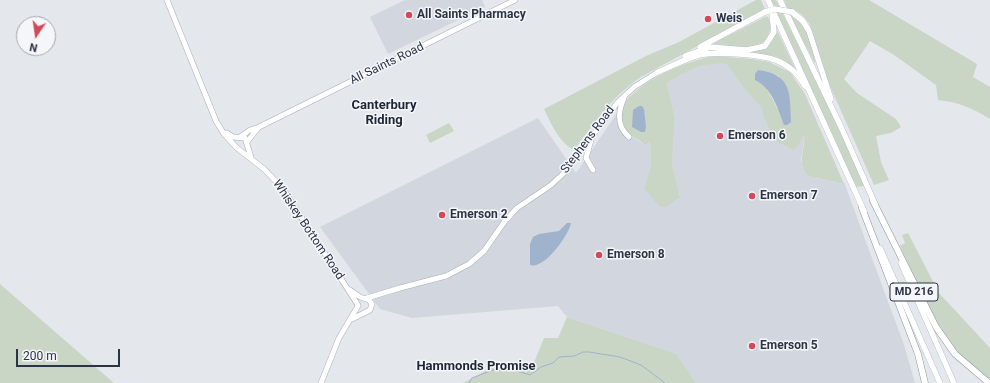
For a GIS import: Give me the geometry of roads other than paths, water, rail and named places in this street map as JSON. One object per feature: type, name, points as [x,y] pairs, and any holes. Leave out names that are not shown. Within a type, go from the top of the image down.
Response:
[{"type":"highway","points":[[873,201],[936,327],[955,354],[989,383]]},
{"type":"highway","points":[[862,208],[916,348],[925,383]]},
{"type":"main road","name":"MD 216","points":[[780,0],[842,129],[954,383]]},
{"type":"main road","name":"MD 216","points":[[769,2],[940,383]]},
{"type":"main road","points":[[685,56],[710,47],[748,50],[764,46],[774,32],[769,2]]},
{"type":"main road","points":[[658,72],[764,12],[775,9],[792,12],[804,21],[809,31],[823,77],[842,129]]},
{"type":"main road","points":[[658,72],[690,58],[711,53],[756,55],[776,59],[787,65],[800,78],[830,136]]},
{"type":"street","points":[[167,0],[212,112],[221,129],[239,149],[244,148],[247,144]]},
{"type":"street","name":"All Saints Road","points":[[239,137],[250,130],[259,127],[514,0]]},
{"type":"street","name":"Stephens Road","points":[[365,298],[381,295],[400,288],[446,276],[469,264],[484,251],[505,221],[517,208],[551,185],[565,172],[610,111],[625,94],[658,72]]},
{"type":"street","points":[[625,94],[618,118],[622,129],[629,136]]},
{"type":"street","name":"All Saints Road","points":[[247,144],[259,127]]},
{"type":"street","points":[[221,129],[231,136],[245,138],[251,158]]},
{"type":"street","points":[[592,170],[586,158],[594,134]]},
{"type":"street","points":[[235,144],[235,140],[239,137]]},
{"type":"street","name":"Whiskey Bottom Road","points":[[239,149],[270,175],[283,189],[358,305]]},
{"type":"street","name":"Whiskey Bottom Road","points":[[346,287],[356,295],[365,298]]},
{"type":"street","name":"Stephens Road","points":[[372,304],[381,295]]},
{"type":"street","points":[[321,383],[339,338],[358,305],[365,298],[372,304],[370,310],[350,320]]},
{"type":"street","points":[[358,305],[362,311],[367,312]]},
{"type":"water","points":[[758,70],[769,72],[777,76],[787,87],[791,122],[787,125],[784,125],[777,106],[766,88],[755,80],[755,74]]},
{"type":"water","points":[[639,106],[642,106],[644,109],[646,127],[645,132],[641,132],[632,127],[633,110]]},
{"type":"water","points":[[567,223],[571,223],[566,235],[549,257],[536,265],[530,265],[530,244],[533,237],[539,234],[559,231]]},
{"type":"waterway","points":[[469,383],[472,378],[493,370],[517,371],[530,375],[541,367],[553,363],[559,357],[574,356],[583,352],[620,357],[641,365],[665,383]]},
{"type":"place","name":"All Saints Pharmacy","points":[[409,15]]},
{"type":"place","name":"Weis","points":[[708,19]]},
{"type":"place","name":"Emerson 6","points":[[720,136]]},
{"type":"place","name":"Emerson 7","points":[[752,196]]},
{"type":"place","name":"Emerson 2","points":[[442,215]]},
{"type":"place","name":"Emerson 8","points":[[599,255]]},
{"type":"place","name":"Emerson 5","points":[[752,346]]},
{"type":"district","name":"Canterbury Riding","points":[[384,114]]},
{"type":"district","name":"Hammonds Promise","points":[[476,367]]}]
